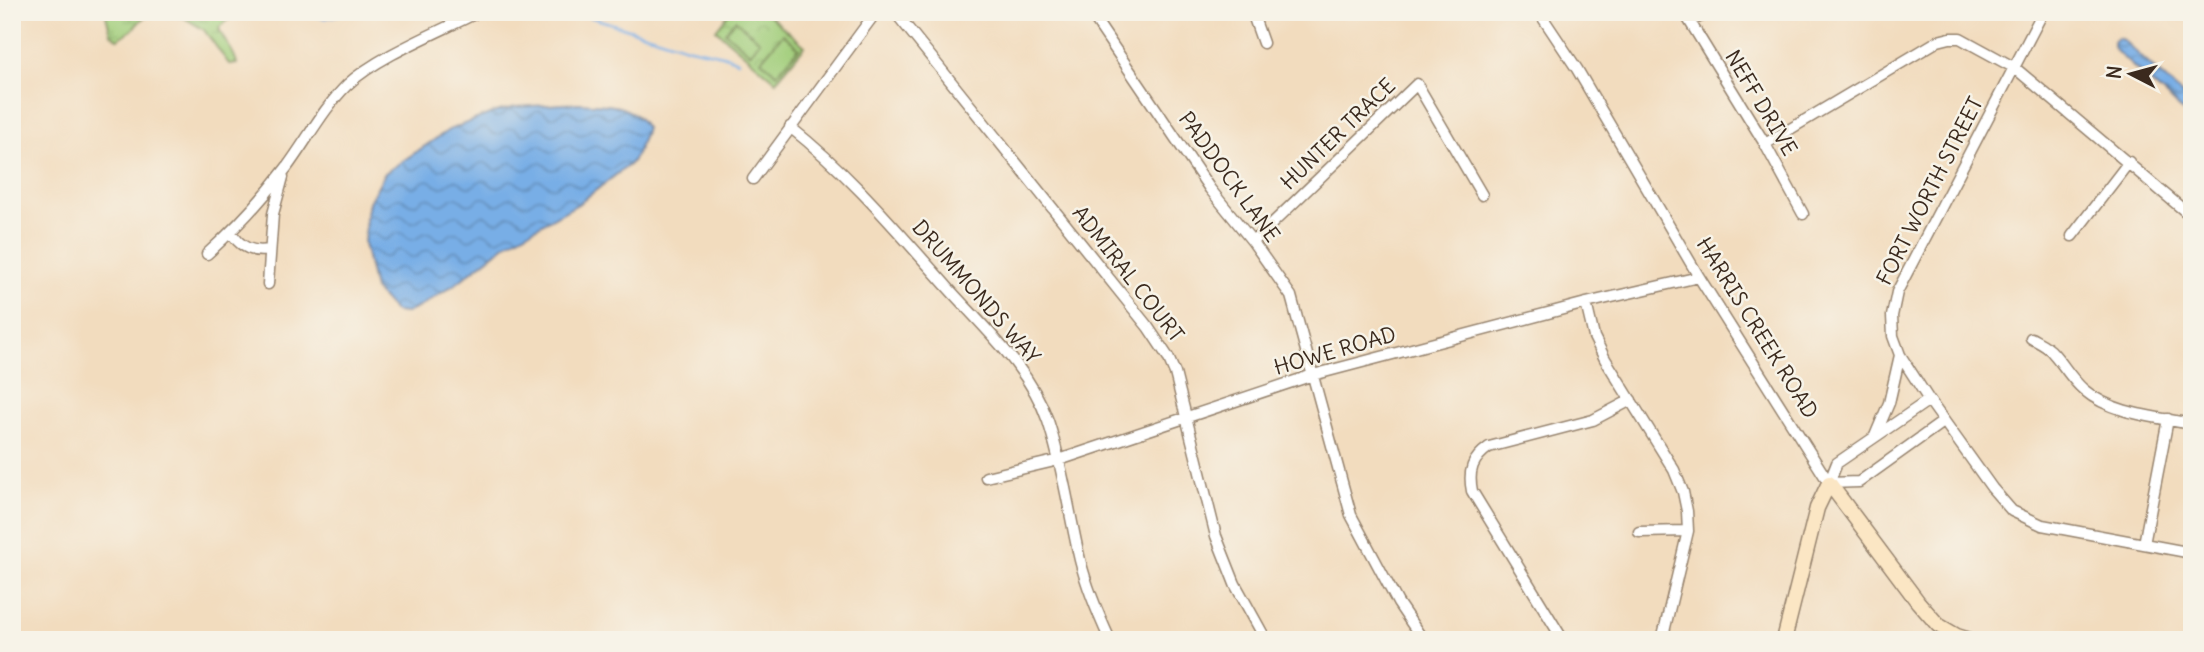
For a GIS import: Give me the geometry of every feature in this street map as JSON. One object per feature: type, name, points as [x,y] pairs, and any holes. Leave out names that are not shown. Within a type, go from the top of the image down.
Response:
[{"type":"street","points":[[207,254],[249,213],[287,167],[329,106],[348,84],[373,66],[478,12]]},
{"type":"street","points":[[752,179],[876,12]]},
{"type":"street","name":"ADMIRAL COURT","points":[[895,12],[1159,342],[1175,373],[1207,507],[1220,549],[1246,607],[1266,640]]},
{"type":"street","name":"PADDOCK LANE","points":[[1090,12],[1210,189],[1253,242],[1291,296],[1351,515],[1398,603],[1423,640]]},
{"type":"street","points":[[1252,12],[1264,43]]},
{"type":"street","name":"HARRIS CREEK ROAD","points":[[1539,12],[1577,69],[1699,277],[1829,483],[1938,625],[1970,640]]},
{"type":"street","points":[[1687,17],[1711,12]]},
{"type":"street","name":"FORT WORTH STREET","points":[[2043,12],[1897,292],[1892,316],[1893,336],[1900,355],[1929,400],[1992,488],[2012,511],[2042,525],[2192,553]]},
{"type":"street","name":"NEFF DRIVE","points":[[1687,17],[1765,145],[1803,214]]},
{"type":"street","points":[[1765,145],[1938,41],[1961,38],[2015,68],[2192,216]]},
{"type":"street","name":"HUNTER TRACE","points":[[1253,242],[1417,84],[1482,195]]},
{"type":"street","name":"DRUMMONDS WAY","points":[[790,127],[826,155],[860,189],[1009,356],[1031,386],[1047,419],[1059,460],[1080,563],[1110,640]]},
{"type":"street","points":[[2072,236],[2129,163]]},
{"type":"street","points":[[268,285],[273,214],[287,167]]},
{"type":"street","points":[[231,232],[245,248],[255,251],[269,250]]},
{"type":"street","name":"HOWE ROAD","points":[[986,477],[1059,460],[1313,375],[1586,303],[1699,277]]},
{"type":"street","points":[[1586,303],[1594,337],[1605,359],[1674,470],[1683,492],[1688,531],[1662,640]]},
{"type":"street","points":[[2031,338],[2052,351],[2073,380],[2095,397],[2120,409],[2192,424]]},
{"type":"street","points":[[1875,437],[1889,402],[1900,355]]},
{"type":"street","points":[[1784,640],[1817,508],[1836,463],[1929,400]]},
{"type":"street","points":[[1563,640],[1472,491],[1471,467],[1478,454],[1489,447],[1593,421],[1631,401]]},
{"type":"street","points":[[2144,544],[2168,419]]},
{"type":"street","points":[[1829,483],[1859,482],[1944,421]]},
{"type":"street","points":[[1639,532],[1688,531]]},
{"type":"green space","points":[[105,12],[280,12],[264,17],[234,17],[219,28],[237,64],[229,64],[204,30],[183,17],[151,15],[143,18],[132,30],[118,39],[111,34]]},
{"type":"green space","points":[[730,12],[765,12],[805,46],[776,81],[716,30]]},
{"type":"green space","points":[[735,20],[760,41],[750,53],[725,32]]},
{"type":"green space","points":[[783,34],[799,48],[777,74],[761,60]]},
{"type":"water","points":[[2118,38],[2192,104],[2192,119],[2119,54],[2113,47],[2113,41]]},
{"type":"water","points":[[579,103],[617,106],[633,113],[640,120],[646,128],[637,154],[630,164],[578,204],[508,243],[457,283],[419,307],[406,313],[395,312],[374,289],[364,243],[369,202],[385,173],[449,130],[492,113],[516,107]]},
{"type":"waterway","points":[[296,12],[325,18],[349,12]]},
{"type":"waterway","points":[[574,12],[738,61]]}]
